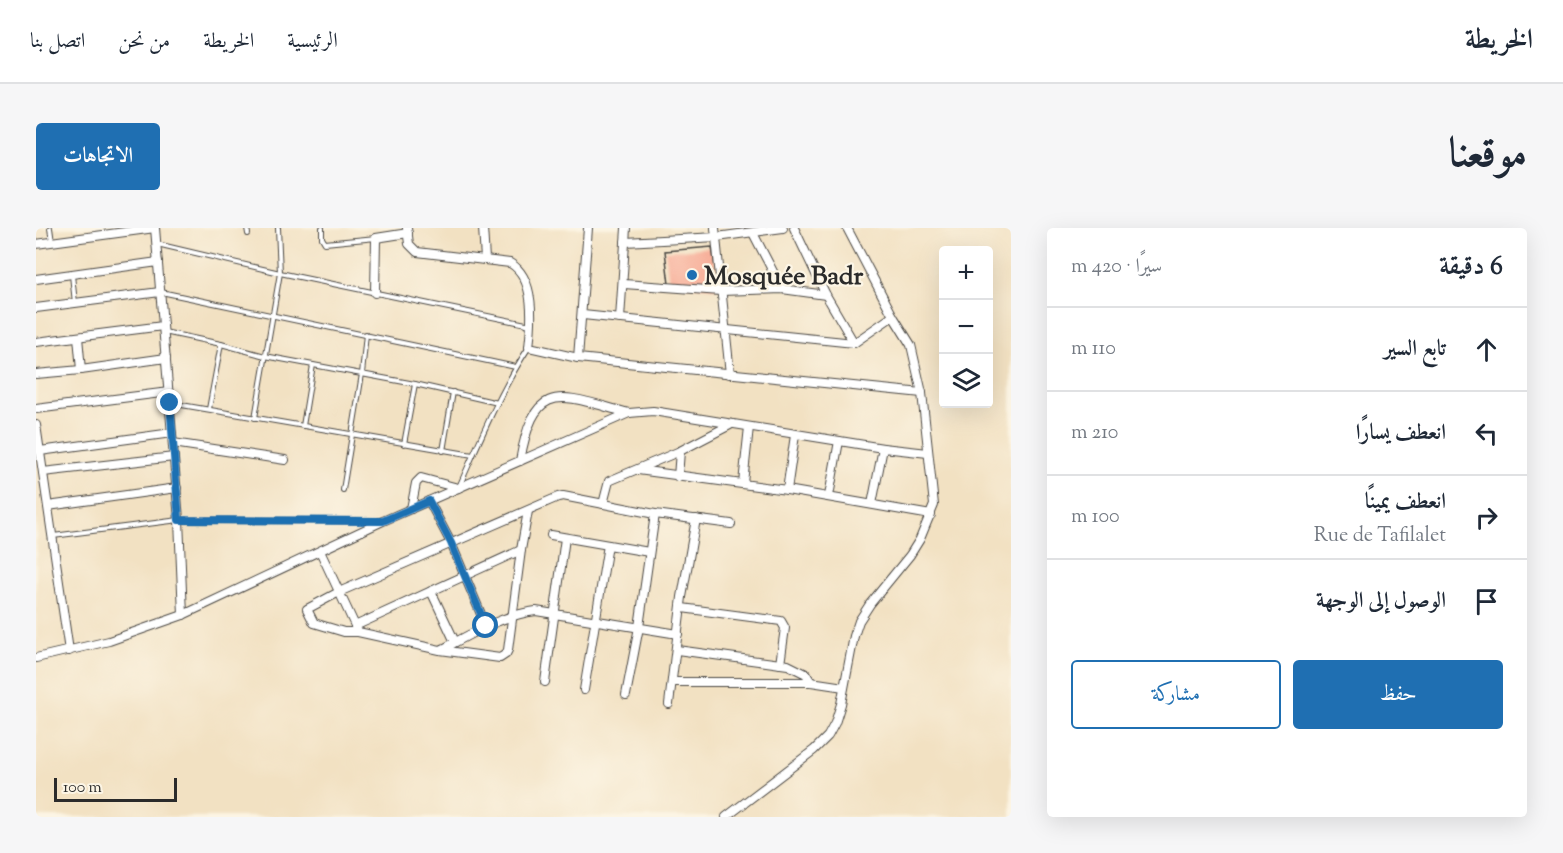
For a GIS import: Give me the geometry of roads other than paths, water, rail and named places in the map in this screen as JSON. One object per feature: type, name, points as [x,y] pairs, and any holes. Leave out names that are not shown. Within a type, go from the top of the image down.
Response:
[{"type":"street","points":[[36,244],[122,230],[155,228],[177,488],[183,615]]},
{"type":"street","points":[[483,228],[485,260]]},
{"type":"street","points":[[578,358],[588,228]]},
{"type":"street","points":[[620,319],[626,228]]},
{"type":"street","points":[[715,228],[730,374]]},
{"type":"street","points":[[625,242],[717,237],[783,228]]},
{"type":"street","points":[[794,228],[826,295],[854,343]]},
{"type":"street","points":[[726,817],[814,750],[828,736],[835,723],[859,621],[910,555],[920,539],[934,505],[922,393],[911,345],[893,316],[847,228]]},
{"type":"street","points":[[375,293],[376,238],[407,231],[410,247],[417,252],[510,263],[521,273],[531,304],[529,347],[578,358],[922,393]]},
{"type":"street","points":[[753,232],[782,289]]},
{"type":"street","points":[[36,279],[158,262]]},
{"type":"street","points":[[624,284],[722,291],[782,289],[826,295]]},
{"type":"street","points":[[36,308],[160,292]]},
{"type":"street","points":[[583,315],[854,343],[893,316]]},
{"type":"street","points":[[36,342],[163,329]]},
{"type":"street","points":[[78,337],[81,370]]},
{"type":"street","points":[[36,374],[166,358]]},
{"type":"street","points":[[36,409],[169,392]]},
{"type":"street","points":[[520,461],[524,437],[530,421],[542,403],[551,398],[569,398],[629,413],[653,411],[795,435],[928,453]]},
{"type":"street","points":[[36,658],[109,641],[183,615],[383,521],[629,413]]},
{"type":"street","points":[[603,504],[609,482],[680,451],[732,424]]},
{"type":"street","points":[[36,425],[43,472],[40,483],[48,506],[69,651]]},
{"type":"street","points":[[744,483],[749,427]]},
{"type":"street","points":[[38,447],[172,433]]},
{"type":"street","points":[[787,490],[795,435]]},
{"type":"street","points":[[829,496],[839,441]]},
{"type":"street","points":[[173,443],[285,460]]},
{"type":"street","points":[[872,504],[883,448]]},
{"type":"street","points":[[678,477],[680,451]]},
{"type":"street","points":[[43,472],[174,457]]},
{"type":"street","points":[[638,470],[829,496],[931,515]]},
{"type":"street","points":[[411,509],[416,483],[421,478],[458,488]]},
{"type":"street","points":[[48,506],[177,488]]},
{"type":"street","points":[[521,550],[431,591],[356,629],[344,632],[314,623],[307,611],[309,607],[339,592],[563,496],[655,514],[731,524]]},
{"type":"street","points":[[429,501],[451,543],[486,626]]},
{"type":"street","points":[[356,629],[440,650],[500,658],[506,654],[514,615],[521,550],[528,512]]},
{"type":"street","points":[[626,695],[639,627],[655,514]]},
{"type":"street","points":[[669,704],[696,519]]},
{"type":"street","points":[[551,535],[649,552]]},
{"type":"street","points":[[544,682],[565,538]]},
{"type":"street","points":[[584,690],[608,545]]},
{"type":"street","points":[[320,551],[356,629]]},
{"type":"street","points":[[431,591],[455,642]]},
{"type":"street","points":[[682,608],[781,621],[785,628],[780,664]]},
{"type":"street","points":[[440,650],[486,626],[514,615],[536,612],[678,634]]},
{"type":"street","points":[[677,650],[780,664],[800,670],[811,682]]},
{"type":"street","points":[[673,682],[811,682],[844,687]]},
{"type":"lane","points":[[50,228],[52,242]]},
{"type":"lane","points":[[87,228],[88,237]]},
{"type":"lane","points":[[247,228],[248,234]]},
{"type":"lane","points":[[255,418],[280,273],[278,228]]},
{"type":"lane","points":[[322,228],[322,238],[325,243],[376,238]]},
{"type":"lane","points":[[157,244],[280,273],[531,325]]},
{"type":"lane","points":[[72,275],[75,303]]},
{"type":"lane","points":[[160,292],[516,367]]},
{"type":"lane","points":[[163,329],[265,356],[415,384],[498,403]]},
{"type":"lane","points":[[344,490],[366,334]]},
{"type":"lane","points":[[209,409],[221,344]]},
{"type":"lane","points":[[458,488],[516,367],[529,347]]},
{"type":"lane","points":[[303,426],[313,365]]},
{"type":"lane","points":[[404,444],[415,384]]},
{"type":"lane","points":[[443,451],[453,392]]},
{"type":"lane","points":[[170,403],[473,455]]},
{"type":"lane","points":[[53,536],[179,520],[383,521]]},
{"type":"place","name":"Mosquée Badr","points":[[692,275]]}]
